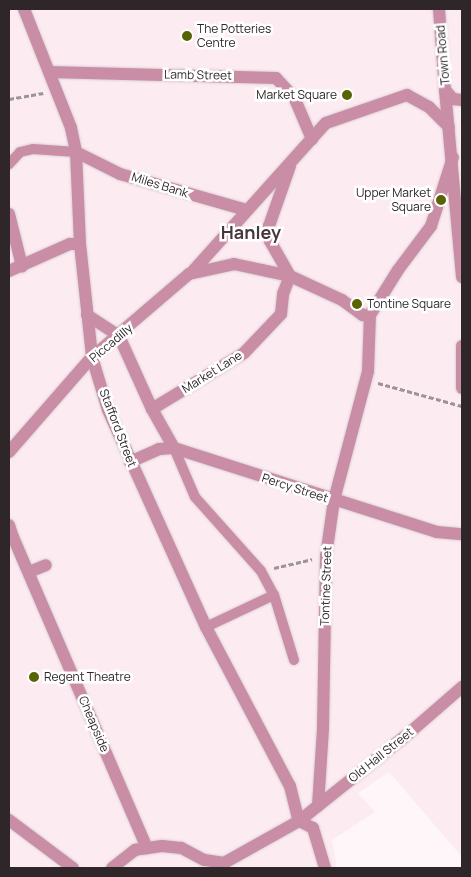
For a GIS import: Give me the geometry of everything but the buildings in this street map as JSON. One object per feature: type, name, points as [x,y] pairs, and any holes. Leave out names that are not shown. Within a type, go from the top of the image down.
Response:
[{"type":"street","name":"Stafford Street","points":[[24,9],[71,128],[76,152],[80,244],[92,356],[108,410],[206,627],[290,786],[299,821]]},
{"type":"street","name":"Town Road","points":[[439,9],[454,96],[449,127],[462,277]]},
{"type":"street","name":"Lamb Street","points":[[49,72],[276,78],[294,97],[312,139]]},
{"type":"street","points":[[189,274],[326,123],[407,95],[430,107],[449,127]]},
{"type":"street","name":"Miles Bank","points":[[76,152],[120,174],[246,210]]},
{"type":"street","points":[[370,315],[398,270],[431,226],[453,157]]},
{"type":"street","points":[[290,276],[270,241],[269,226],[292,161]]},
{"type":"street","points":[[9,214],[22,266]]},
{"type":"street","points":[[9,271],[70,244],[80,244]]},
{"type":"street","name":"Piccadilly","points":[[9,452],[92,356],[119,336],[189,274],[205,268],[234,264],[290,276],[342,300],[363,315],[370,315]]},
{"type":"street","name":"Market Lane","points":[[152,409],[244,353],[281,314],[283,294],[290,276]]},
{"type":"street","points":[[87,315],[119,336],[152,409],[174,448]]},
{"type":"street","name":"Tontine Street","points":[[318,806],[323,728],[326,556],[334,500],[367,375],[370,315]]},
{"type":"street","points":[[462,346],[462,388]]},
{"type":"street","name":"Percy Street","points":[[130,462],[158,449],[174,448],[449,535],[462,534]]},
{"type":"street","name":"Cheapside","points":[[11,531],[147,848]]},
{"type":"street","points":[[29,572],[46,565]]},
{"type":"street","name":"Old Hall Street","points":[[147,848],[181,848],[204,860],[224,863],[299,821],[408,734],[462,687]]},
{"type":"street","points":[[9,820],[74,868]]},
{"type":"street","points":[[299,821],[313,828],[325,868]]},
{"type":"street","points":[[112,868],[136,850],[147,848]]},
{"type":"lane","points":[[9,164],[20,152],[33,149],[76,152]]},
{"type":"lane","points":[[174,448],[196,497],[261,571],[274,594],[294,660]]},
{"type":"lane","points":[[206,627],[274,594]]},
{"type":"path","points":[[9,99],[56,90]]},
{"type":"path","points":[[367,375],[462,406]]},
{"type":"path","points":[[261,571],[326,556]]},
{"type":"shaded area","points":[[9,9],[462,9],[462,857],[389,772],[358,793],[375,812],[332,840],[337,868],[9,868]]},
{"type":"place","name":"The Potteries Centre","points":[[187,36]]},
{"type":"place","name":"Market Square","points":[[347,95]]},
{"type":"place","name":"Upper Market Square","points":[[441,200]]},
{"type":"place","name":"Tontine Square","points":[[357,304]]},
{"type":"place","name":"Regent Theatre","points":[[34,677]]},
{"type":"district","name":"Hanley","points":[[251,232]]}]
